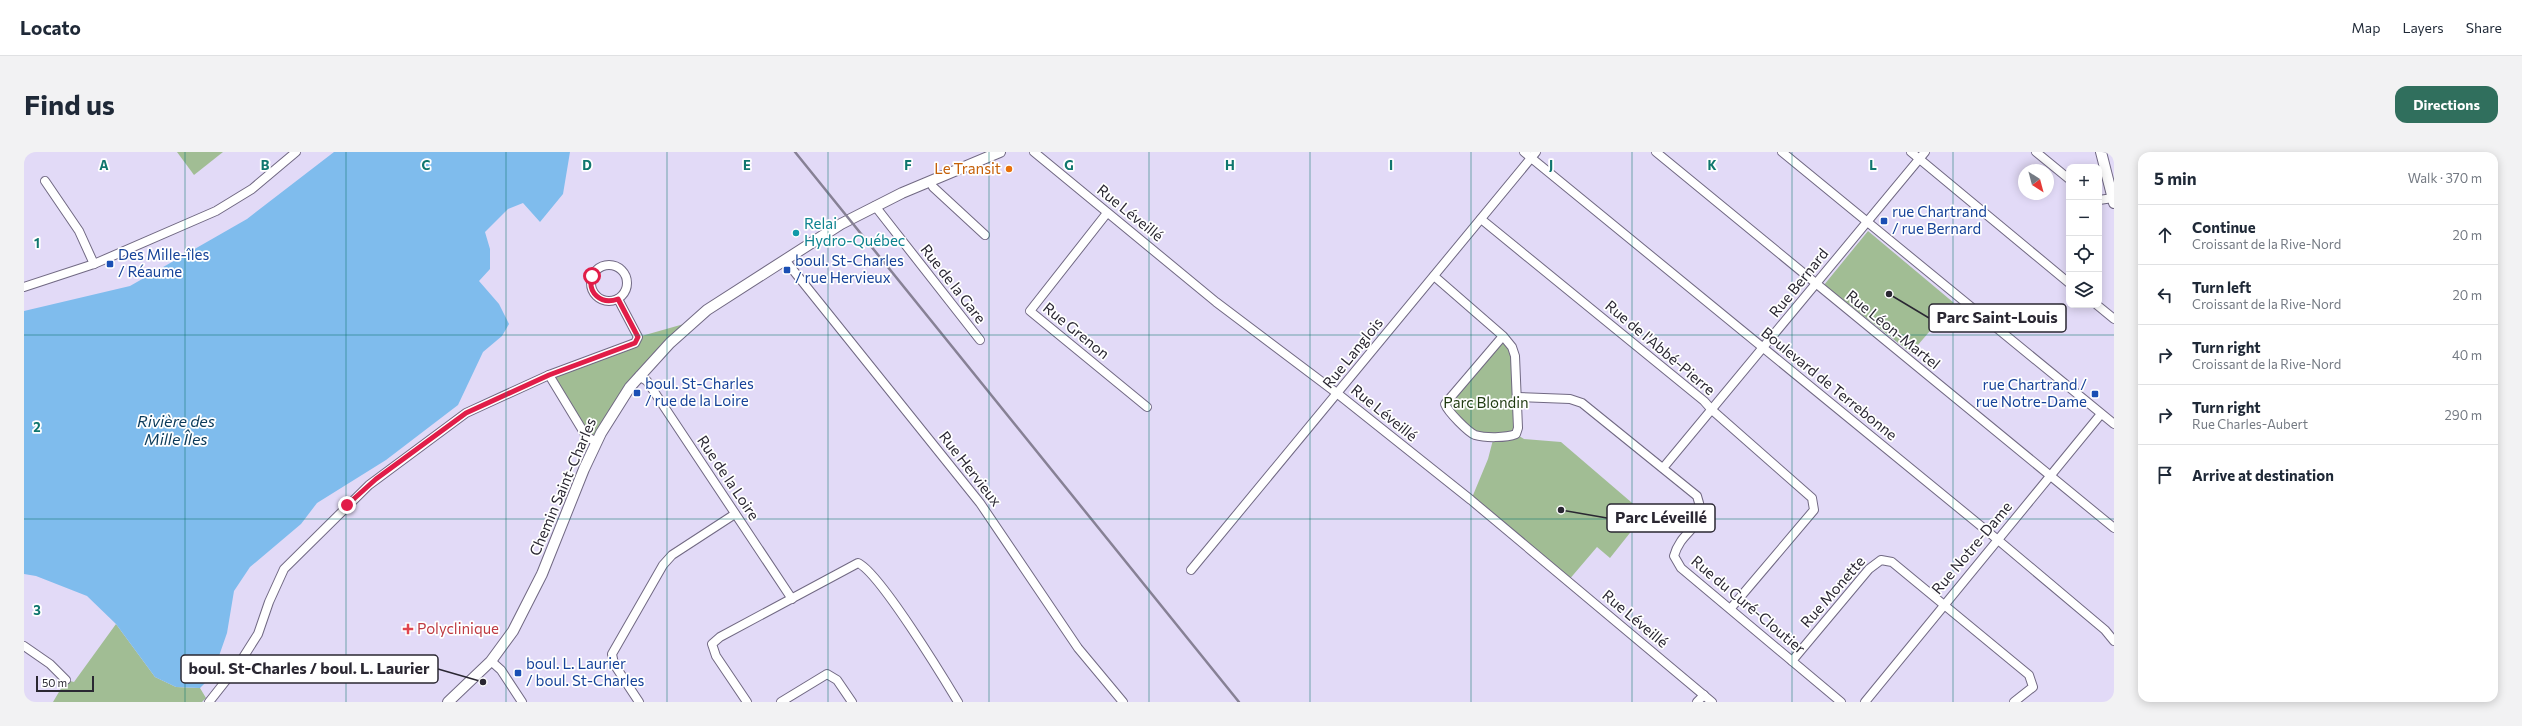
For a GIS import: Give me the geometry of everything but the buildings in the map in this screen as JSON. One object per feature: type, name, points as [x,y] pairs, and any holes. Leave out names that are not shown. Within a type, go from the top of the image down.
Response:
[{"type":"main road","name":"Chemin Saint-Charles","points":[[448,702],[491,661],[513,631],[527,606],[596,442],[618,405],[639,376],[670,343],[702,314],[785,260],[871,208],[930,181],[1000,152]]},
{"type":"main road","points":[[2101,152],[2111,174],[2113,200]]},
{"type":"street","points":[[24,287],[94,264],[216,211],[252,189],[296,152]]},
{"type":"street","name":"Rue Léveillé","points":[[1034,152],[1216,302],[1338,394],[1471,500],[1712,702]]},
{"type":"street","name":"Boulevard de Terrebonne","points":[[1524,152],[1534,155],[1764,349],[1998,540],[2105,630],[2114,641]]},
{"type":"street","name":"Rue Léon-Martel","points":[[1656,152],[2114,528]]},
{"type":"street","points":[[1782,152],[2114,424]]},
{"type":"street","points":[[1910,152],[2066,281]]},
{"type":"street","name":"Rue Bernard","points":[[1663,468],[1764,349],[1815,284],[1925,152]]},
{"type":"street","points":[[2036,152],[2066,176]]},
{"type":"street","name":"Rue Langlois","points":[[1191,570],[1534,155]]},
{"type":"street","points":[[45,181],[79,231],[94,264]]},
{"type":"street","points":[[930,181],[933,187],[985,234]]},
{"type":"street","points":[[2102,200],[2113,200]]},
{"type":"street","name":"Rue de la Gare","points":[[871,208],[980,340]]},
{"type":"street","name":"Rue Grenon","points":[[1107,212],[1030,311],[1146,406]]},
{"type":"street","name":"Rue de l'Abbé-Pierre","points":[[1481,219],[1704,401],[1712,410],[1808,493],[1815,505],[1814,510],[1731,608]]},
{"type":"street","name":"Rue Hervieux","points":[[785,260],[980,503],[1078,648],[1123,702]]},
{"type":"street","points":[[612,265],[623,271],[627,283],[626,289],[618,299],[601,300],[593,292],[590,281],[595,271],[600,267],[612,265]]},
{"type":"street","points":[[1434,276],[1503,336],[1512,347],[1515,356],[1518,428],[1516,434],[1509,437],[1475,435],[1448,410],[1445,404],[1503,336]]},
{"type":"street","points":[[209,702],[239,664],[258,634],[268,602],[284,569],[290,565],[342,510],[376,479],[466,413],[549,375],[635,343],[638,337],[618,299]]},
{"type":"street","points":[[2101,308],[2114,319]]},
{"type":"street","points":[[549,375],[586,436],[596,442]]},
{"type":"street","name":"Rue de la Loire","points":[[639,376],[647,381],[792,599]]},
{"type":"street","name":"Rue du Curé-Cloutier","points":[[1517,397],[1570,399],[1582,403],[1697,496],[1702,509],[1700,519],[1677,544],[1674,556],[1681,568],[1731,608],[1841,702]]},
{"type":"street","name":"Rue Notre-Dame","points":[[1865,702],[1944,603],[1998,540],[2101,414]]},
{"type":"street","points":[[639,702],[614,664],[612,654],[663,566],[672,555],[735,514]]},
{"type":"street","name":"Rue Monette","points":[[1792,661],[1869,569],[1881,560],[1892,562],[1944,603]]},
{"type":"street","points":[[747,702],[716,656],[712,644],[720,637],[845,569],[858,564],[866,566],[882,586],[958,702]]},
{"type":"street","points":[[1944,603],[2029,675],[2033,687],[2026,695],[2014,702]]},
{"type":"street","points":[[24,646],[50,664],[66,680]]},
{"type":"street","points":[[491,661],[501,670],[522,702]]},
{"type":"street","points":[[781,702],[827,674],[837,680],[852,702]]},
{"type":"street","points":[[1697,702],[1704,695]]},
{"type":"green space","points":[[177,152],[223,152],[194,175]]},
{"type":"green space","points":[[1868,231],[1954,303],[1911,353],[1824,285]]},
{"type":"green space","points":[[698,320],[641,378],[599,444],[585,432],[549,375],[634,343],[638,337]]},
{"type":"green space","name":"Parc Blondin","points":[[1503,336],[1512,347],[1516,434],[1524,439],[1561,442],[1645,514],[1610,558],[1597,547],[1568,581],[1471,500],[1488,459],[1494,436],[1475,435],[1448,410],[1448,399]]},
{"type":"green space","points":[[116,624],[155,677],[176,687],[200,688],[206,698],[202,702],[53,702],[66,680],[74,682]]},
{"type":"water","name":"Rivière des Mille Îles","points":[[334,152],[570,152],[563,194],[540,222],[523,203],[508,209],[485,232],[490,249],[490,269],[479,281],[499,304],[509,324],[502,336],[483,352],[458,405],[386,460],[317,503],[301,524],[250,567],[234,591],[227,633],[212,676],[200,688],[176,687],[155,677],[116,624],[87,596],[36,576],[24,574],[24,311],[130,286],[247,219]]},
{"type":"railway","points":[[795,152],[1239,702]]},
{"type":"place","name":"Le Transit","points":[[1009,169]]},
{"type":"place","name":"rue Chartrand / rue Bernard","points":[[1884,221]]},
{"type":"place","name":"Relai Hydro-Québec","points":[[796,233]]},
{"type":"place","name":"Des Mille-îles / Réaume","points":[[110,264]]},
{"type":"place","name":"boul. St-Charles / rue Hervieux","points":[[787,270]]},
{"type":"place","name":"Parc Saint-Louis","points":[[1889,294]]},
{"type":"place","name":"boul. St-Charles / rue de la Loire","points":[[637,393]]},
{"type":"place","name":"rue Chartrand / rue Notre-Dame","points":[[2095,394]]},
{"type":"place","name":"Parc Léveillé","points":[[1561,510]]},
{"type":"place","name":"Polyclinique","points":[[408,629]]},
{"type":"place","name":"boul. L. Laurier / boul. St-Charles","points":[[518,673]]},
{"type":"place","name":"boul. St-Charles / boul. L. Laurier","points":[[483,682]]},
{"type":"route","points":[[347,505],[376,479],[466,413],[504,394],[549,375],[635,343],[638,337],[618,299],[607,301],[596,297],[591,287],[590,281],[592,276]]}]
